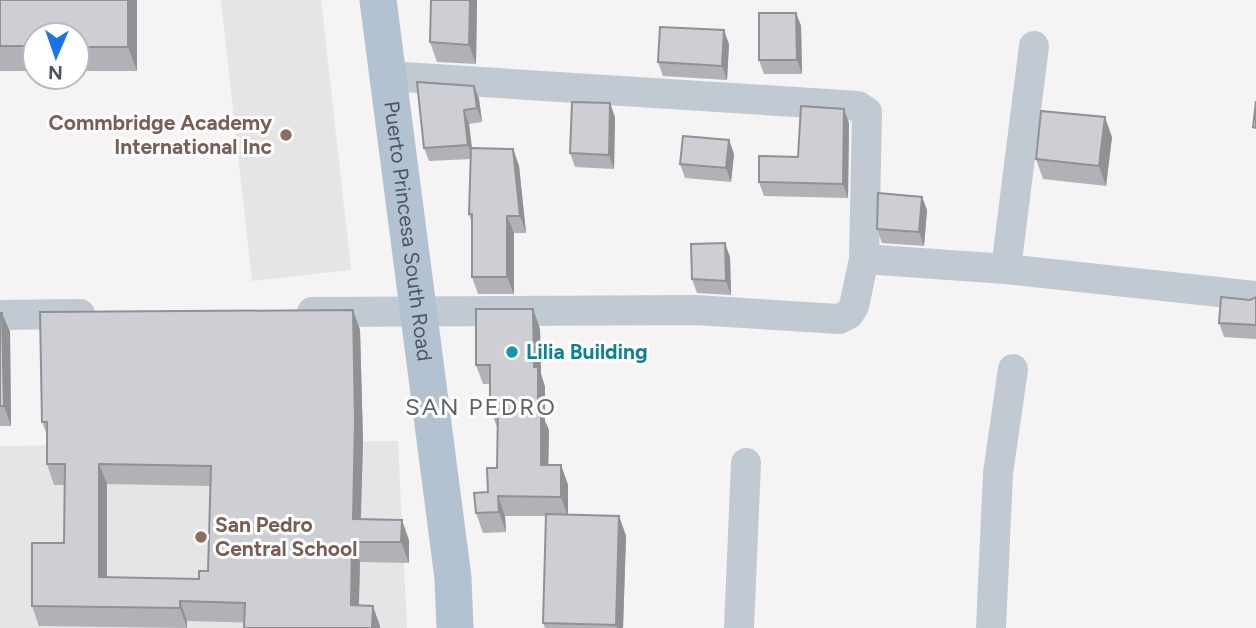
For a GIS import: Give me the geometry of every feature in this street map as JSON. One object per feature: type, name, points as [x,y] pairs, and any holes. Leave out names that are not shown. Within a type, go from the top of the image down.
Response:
[{"type":"main road","name":"Puerto Princesa South Road","points":[[378,0],[453,578],[456,628]]},
{"type":"street","points":[[1006,269],[1034,46]]},
{"type":"street","points":[[279,313],[695,310],[839,319],[849,314],[854,306],[864,259],[867,112],[859,106],[388,76]]},
{"type":"street","points":[[864,259],[1006,269],[1256,296]]},
{"type":"street","points":[[0,315],[112,314]]},
{"type":"street","points":[[991,628],[998,473],[1013,369]]},
{"type":"street","points":[[739,628],[746,463]]},
{"type":"shaded area","name":"Commbridge Academy International Inc","points":[[221,0],[321,0],[351,270],[252,281]]},
{"type":"shaded area","name":"San Pedro Central School","points":[[398,441],[407,628],[0,628],[0,446]]},
{"type":"building","points":[[0,0],[128,0],[128,47],[91,47],[91,21],[21,21],[21,46],[0,46]]},
{"type":"building","points":[[431,0],[470,0],[469,45],[430,42]]},
{"type":"building","points":[[759,13],[796,13],[797,60],[759,60]]},
{"type":"building","points":[[660,27],[724,30],[722,66],[658,62]]},
{"type":"building","points":[[417,82],[474,86],[477,108],[464,110],[468,145],[424,148]]},
{"type":"building","points":[[1256,101],[1256,128],[1253,127]]},
{"type":"building","points":[[572,102],[610,103],[609,155],[570,153]]},
{"type":"building","points":[[801,106],[844,109],[843,184],[759,182],[759,156],[798,157]]},
{"type":"building","points":[[1041,111],[1105,117],[1099,166],[1036,159]]},
{"type":"building","points":[[683,136],[729,140],[726,168],[680,164]]},
{"type":"building","points":[[471,148],[513,149],[520,216],[507,216],[507,277],[472,277],[472,214],[469,214]]},
{"type":"building","points":[[878,193],[922,197],[919,232],[877,229]]},
{"type":"building","points":[[725,243],[726,281],[692,279],[691,244]]},
{"type":"building","points":[[1221,297],[1250,300],[1256,297],[1256,325],[1219,323]]},
{"type":"building","points":[[476,309],[533,309],[534,367],[538,367],[538,410],[541,410],[541,465],[561,465],[561,497],[498,496],[499,512],[476,513],[474,493],[488,492],[487,468],[497,468],[498,408],[490,408],[490,365],[476,365]]},
{"type":"building","points":[[353,310],[353,519],[402,520],[401,542],[352,542],[351,605],[373,606],[372,628],[244,628],[245,603],[180,601],[180,608],[32,606],[32,543],[64,543],[65,464],[47,464],[47,422],[42,422],[40,312]],"holes":[[[99,464],[211,466],[208,571],[199,571],[199,579],[99,577]]]},
{"type":"building","points":[[2,313],[4,406],[0,406]]},
{"type":"building","points":[[546,514],[619,516],[616,625],[543,623]]},
{"type":"place","name":"Commbridge Academy International Inc","points":[[286,135]]},
{"type":"place","name":"Lilia Building","points":[[512,352]]},
{"type":"place","name":"San Pedro Central School","points":[[201,537]]},
{"type":"district","name":"SAN PEDRO","points":[[481,407]]}]
